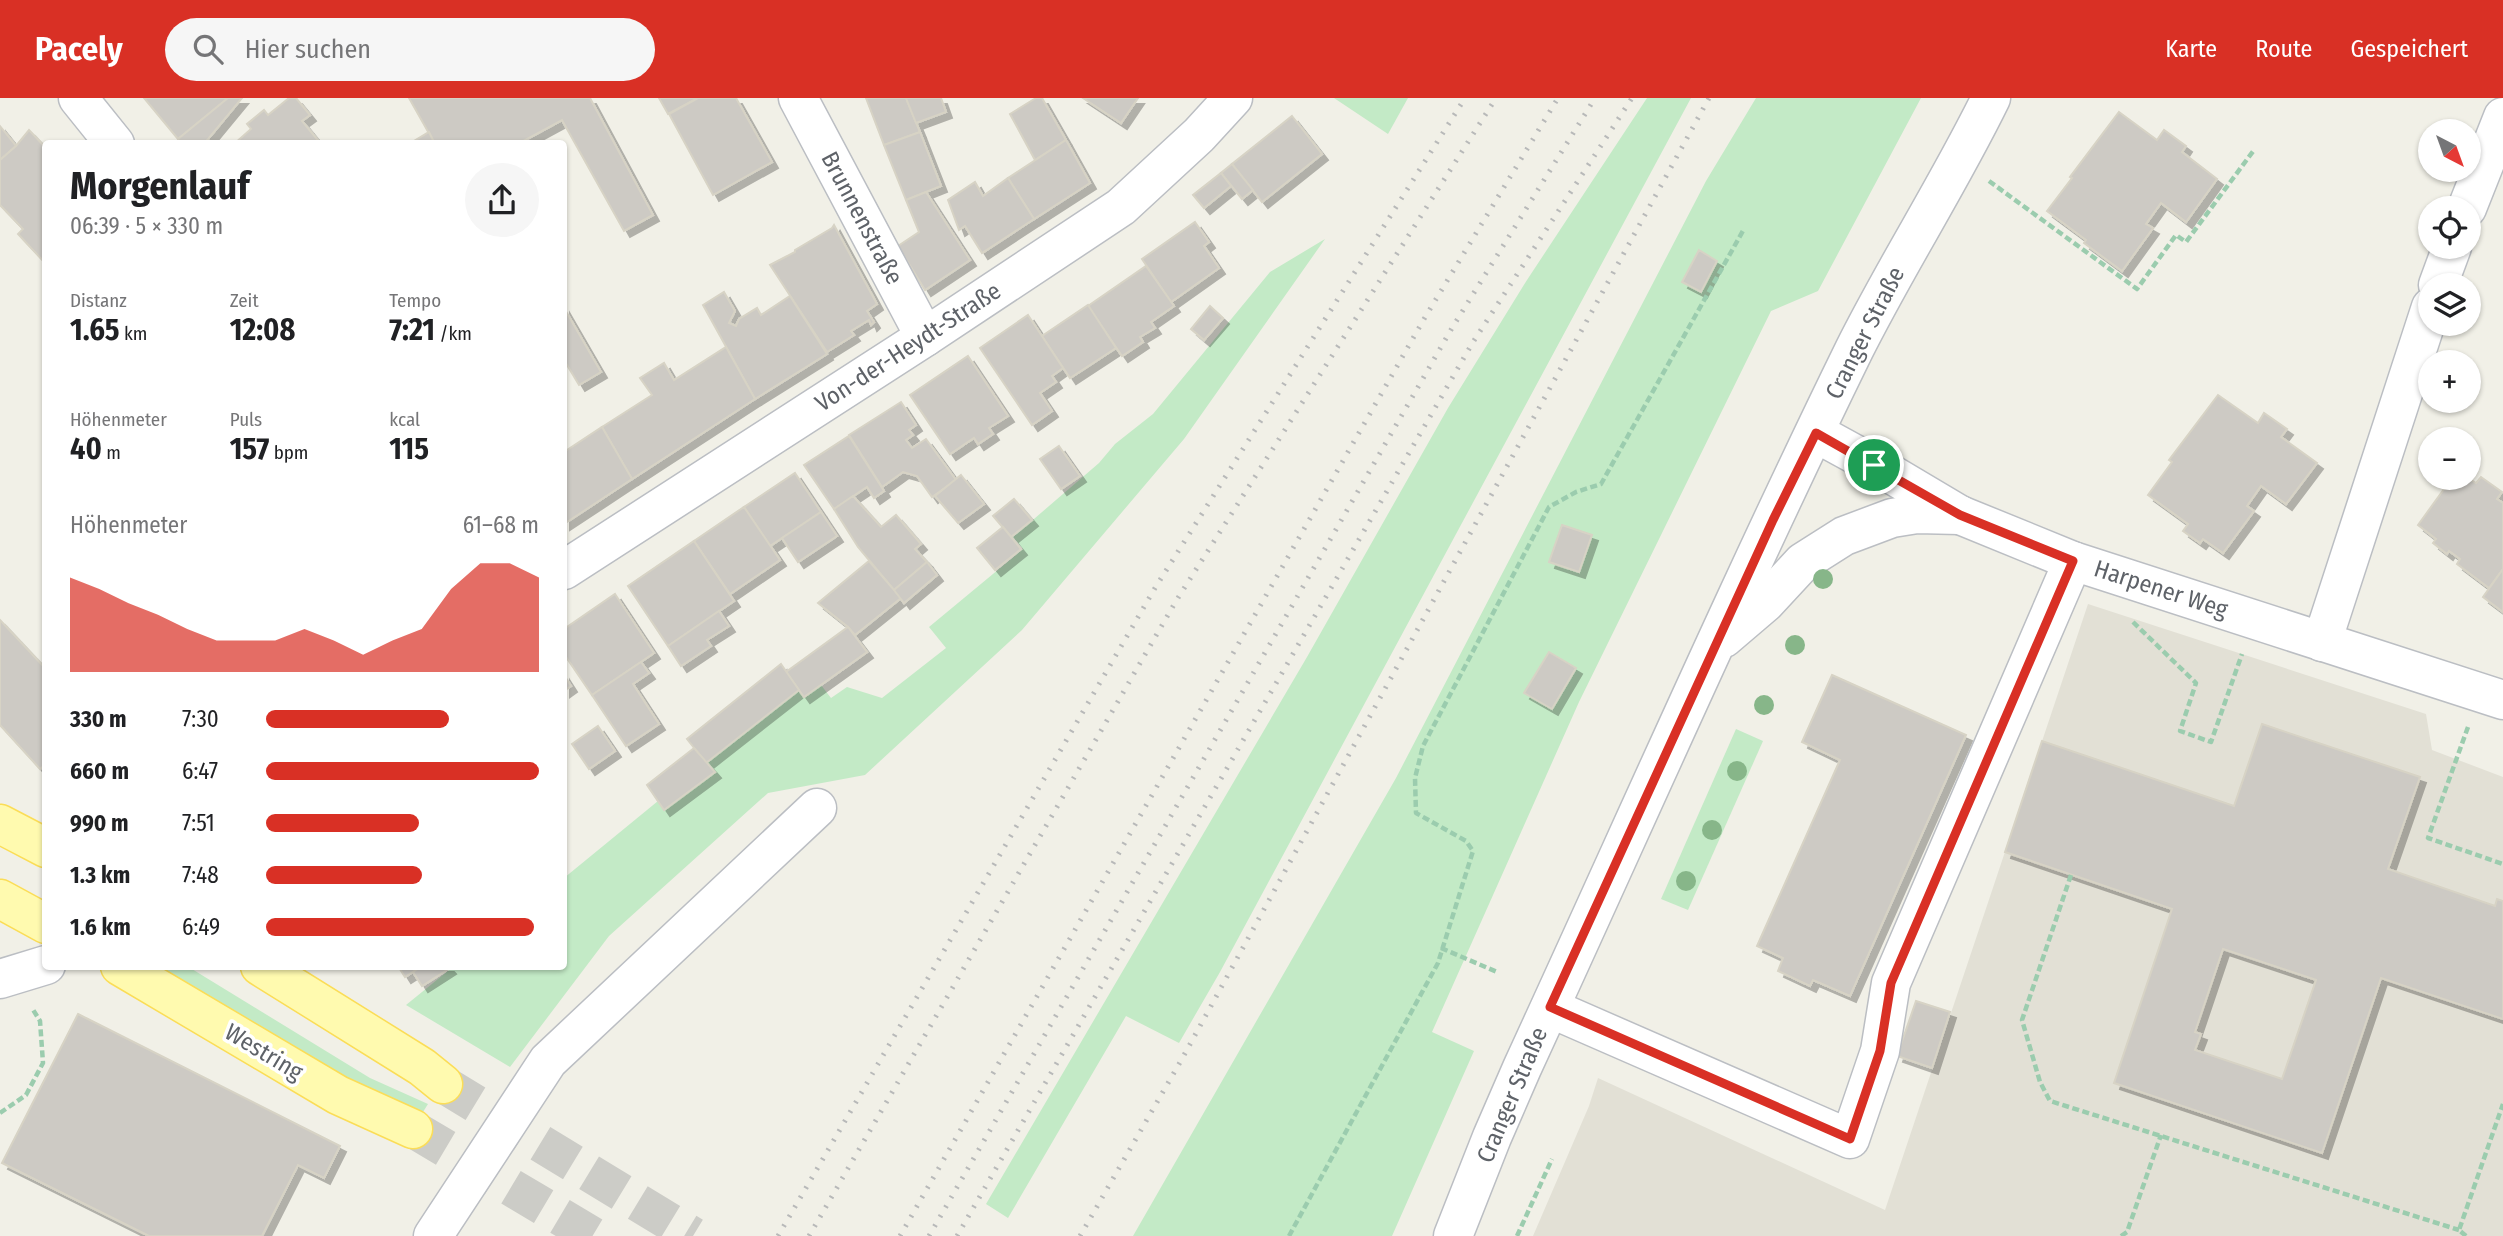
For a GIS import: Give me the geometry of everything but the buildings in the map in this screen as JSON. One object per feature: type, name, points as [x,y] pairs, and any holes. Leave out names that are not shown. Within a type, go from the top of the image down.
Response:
[{"type":"main road","points":[[0,824],[42,846]]},
{"type":"main road","name":"Westring","points":[[127,970],[338,1095],[413,1129]]},
{"type":"main road","points":[[266,970],[443,1084]]},
{"type":"street","points":[[78,98],[112,140]]},
{"type":"street","name":"Brunnenstraße","points":[[798,98],[925,337]]},
{"type":"street","name":"Von-der-Heydt-Straße","points":[[567,568],[1121,207],[1199,135],[1233,98]]},
{"type":"street","name":"Cranger Straße","points":[[1456,1232],[1492,1137],[1550,1007],[1854,350],[1991,98]]},
{"type":"street","points":[[2472,196],[2503,117]]},
{"type":"street","points":[[2322,642],[2422,336]]},
{"type":"street","name":"Harpener Weg","points":[[1816,433],[1960,515],[2073,561],[2503,700]]},
{"type":"street","points":[[1715,647],[1765,603],[1803,562],[1844,536],[1892,518],[1917,514],[1960,515]]},
{"type":"street","points":[[1550,1007],[1850,1139],[1880,1051],[1891,983],[2073,561]]},
{"type":"street","points":[[433,1236],[548,1060],[817,808]]},
{"type":"path","points":[[1960,159],[2137,289],[2176,235],[2186,242],[2254,150]]},
{"type":"path","points":[[1289,1236],[1438,963],[1473,851],[1466,841],[1416,813],[1415,778],[1423,746],[1549,506],[1576,492],[1601,484],[1744,229]]},
{"type":"path","points":[[2144,584],[2133,623],[2196,683],[2180,730],[2211,742],[2230,688]]},
{"type":"path","points":[[2454,766],[2428,838],[2503,864]]},
{"type":"path","points":[[2071,874],[2022,1020],[2040,1082],[2050,1101],[2459,1230],[2466,1236]]},
{"type":"path","points":[[1441,948],[1497,972]]},
{"type":"path","points":[[0,1113],[26,1095],[43,1063],[40,1021],[19,973]]},
{"type":"path","points":[[2459,1230],[2503,1104]]},
{"type":"path","points":[[2121,1236],[2127,1231],[2161,1135]]},
{"type":"path","points":[[1517,1236],[1552,1159]]},
{"type":"shaded area","points":[[2088,604],[2426,714],[2432,750],[2503,777],[2503,1236],[1533,1236],[1589,1106],[1598,1078],[1885,1210]]},
{"type":"green space","points":[[1334,98],[1408,98],[1388,134]]},
{"type":"green space","points":[[1647,98],[1691,98],[1220,972],[1179,1043],[1126,1016],[1008,1218],[986,1204],[1307,657],[1448,408],[1527,280]]},
{"type":"green space","points":[[1756,98],[1921,98],[1818,291],[1771,311],[1579,702],[1432,1032],[1474,1051],[1392,1236],[1133,1236],[1396,778],[1706,181]]},
{"type":"green space","points":[[1325,239],[1184,439],[1022,630],[865,775],[768,793],[609,936],[510,1067],[406,1005],[449,970],[567,970],[567,876],[658,801],[665,810],[714,772],[707,762],[799,690],[804,697],[821,685],[831,698],[847,687],[882,698],[946,648],[929,627],[1023,549],[1013,537],[1099,463],[1115,444],[1153,414],[1270,272]]},
{"type":"green space","points":[[1736,729],[1763,741],[1688,910],[1661,899]]},
{"type":"green space","points":[[165,970],[194,970],[370,1078],[428,1104],[423,1112],[363,1088],[275,1039]]},
{"type":"tunnel","points":[[443,1084],[693,1236]]},
{"type":"tunnel","points":[[413,1129],[593,1236]]},
{"type":"railway","points":[[778,1236],[1155,588],[1465,98]]},
{"type":"railway","points":[[809,1236],[1176,601],[1496,98]]},
{"type":"railway","points":[[900,1236],[1424,319],[1558,98]]},
{"type":"railway","points":[[929,1236],[1452,328],[1595,98]]},
{"type":"railway","points":[[957,1236],[1473,342],[1632,98]]},
{"type":"railway","points":[[1080,1236],[1183,1057],[1709,98]]},
{"type":"route","points":[[1816,433],[1874,465],[1960,515],[2073,561],[1891,983],[1880,1051],[1850,1139],[1550,1007],[1773,520],[1816,433]]}]
